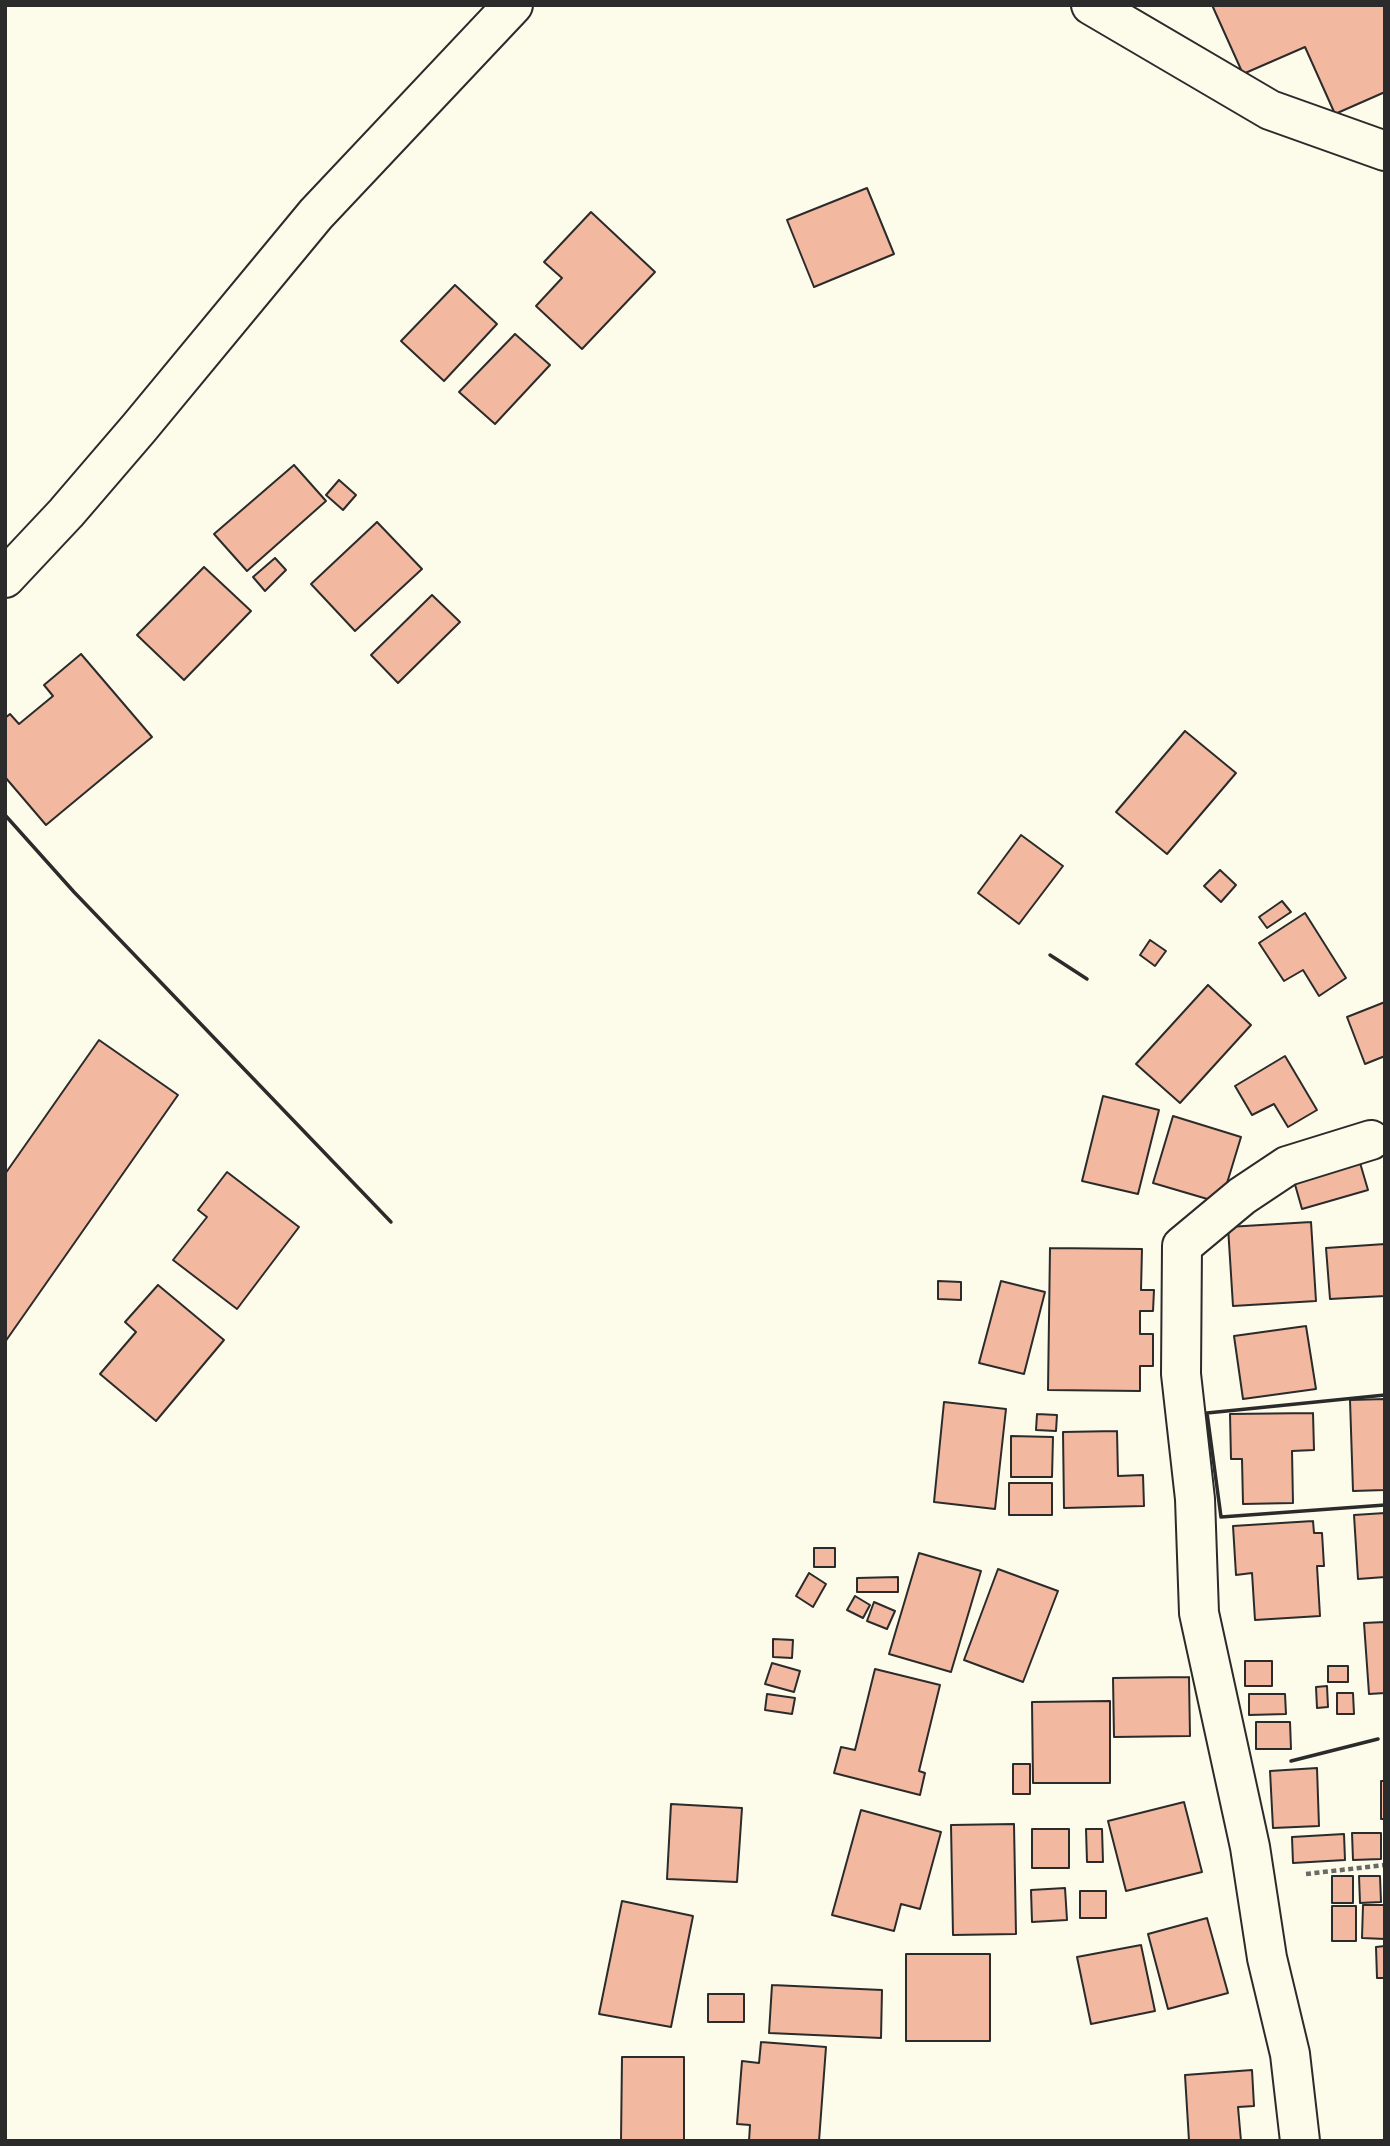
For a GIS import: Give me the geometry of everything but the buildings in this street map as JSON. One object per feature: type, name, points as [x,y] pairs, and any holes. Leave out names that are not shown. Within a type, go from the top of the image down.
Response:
[{"type":"street","points":[[5,579],[139,428],[316,214],[513,5]]},
{"type":"street","points":[[1091,5],[1270,110],[1385,151]]},
{"type":"street","points":[[1300,2141],[1290,2054],[1267,1958],[1251,1847],[1199,1613],[1195,1499],[1181,1374],[1182,1246],[1242,1196],[1287,1166],[1371,1140]]},
{"type":"path","points":[[1255,1879],[1385,1865]]},
{"type":"wall","points":[[5,815],[74,892],[391,1222]]},
{"type":"wall","points":[[1050,955],[1087,979]]},
{"type":"wall","points":[[1385,1395],[1207,1413],[1221,1517],[1385,1505]]},
{"type":"wall","points":[[1291,1761],[1378,1739]]}]
